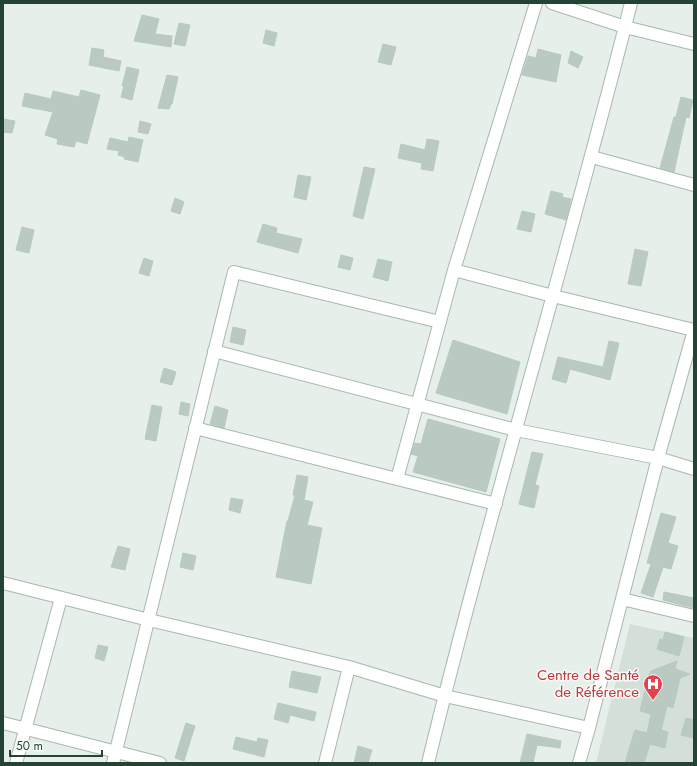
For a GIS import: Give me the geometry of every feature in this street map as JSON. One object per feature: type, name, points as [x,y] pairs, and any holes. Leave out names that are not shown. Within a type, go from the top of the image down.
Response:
[{"type":"street","points":[[397,479],[454,270],[536,3]]},
{"type":"street","points":[[552,3],[625,27],[694,44]]},
{"type":"street","points":[[428,763],[516,430],[592,157],[631,3]]},
{"type":"street","points":[[592,157],[694,185]]},
{"type":"street","points":[[454,270],[553,296],[694,330],[658,458],[579,763]]},
{"type":"street","points":[[115,758],[234,272],[440,322]]},
{"type":"street","points":[[214,351],[516,430],[658,458],[694,469]]},
{"type":"street","points":[[196,428],[496,504]]},
{"type":"street","points":[[3,583],[148,620],[349,667],[445,696],[589,728]]},
{"type":"street","points":[[16,763],[61,598]]},
{"type":"street","points":[[622,599],[694,616]]},
{"type":"street","points":[[325,763],[349,667]]},
{"type":"street","points":[[3,723],[115,758],[160,763]]},
{"type":"shaded area","name":"Centre de Santé de Référence","points":[[630,624],[694,638],[694,763],[596,763]]},
{"type":"building","points":[[142,15],[159,19],[155,34],[172,36],[171,47],[134,41]]},
{"type":"building","points":[[179,23],[190,25],[185,46],[174,44]]},
{"type":"building","points":[[266,30],[277,33],[274,46],[263,43]]},
{"type":"building","points":[[383,44],[396,47],[391,65],[378,62]]},
{"type":"building","points":[[92,48],[104,50],[103,57],[121,61],[119,71],[89,65]]},
{"type":"building","points":[[538,49],[561,55],[556,82],[522,75],[528,56],[536,58]]},
{"type":"building","points":[[571,51],[583,57],[578,68],[568,63]]},
{"type":"building","points":[[127,67],[139,70],[132,100],[121,97]]},
{"type":"building","points":[[167,75],[178,77],[172,104],[169,109],[158,108]]},
{"type":"building","points":[[81,90],[100,95],[87,144],[76,141],[74,147],[57,144],[58,139],[45,135],[53,112],[22,106],[25,93],[51,99],[53,91],[79,97]]},
{"type":"building","points":[[681,97],[693,100],[689,118],[686,117],[674,172],[660,168]]},
{"type":"building","points":[[3,119],[15,121],[12,133],[3,132]]},
{"type":"building","points":[[140,121],[151,124],[148,134],[138,132]]},
{"type":"building","points":[[129,137],[143,140],[138,162],[124,159],[125,157],[118,155],[119,151],[107,149],[110,138],[128,142]]},
{"type":"building","points":[[427,139],[439,141],[433,171],[421,169],[422,163],[398,158],[401,144],[425,150]]},
{"type":"building","points":[[364,167],[375,169],[363,219],[353,216]]},
{"type":"building","points":[[298,175],[311,177],[306,200],[294,197]]},
{"type":"building","points":[[551,191],[563,194],[562,197],[571,199],[566,220],[545,214]]},
{"type":"building","points":[[175,198],[184,202],[180,214],[171,211]]},
{"type":"building","points":[[522,211],[535,214],[531,232],[517,229]]},
{"type":"building","points":[[263,224],[277,228],[276,233],[302,239],[298,253],[257,242]]},
{"type":"building","points":[[22,227],[34,230],[29,253],[16,250]]},
{"type":"building","points":[[635,249],[648,252],[641,286],[628,284]]},
{"type":"building","points":[[341,255],[353,258],[350,270],[338,267]]},
{"type":"building","points":[[144,258],[153,261],[149,276],[139,273]]},
{"type":"building","points":[[378,259],[392,262],[388,281],[373,277]]},
{"type":"building","points":[[233,327],[246,330],[243,345],[230,342]]},
{"type":"building","points":[[453,340],[520,362],[507,414],[436,393]]},
{"type":"building","points":[[609,341],[619,343],[610,380],[570,369],[566,383],[552,379],[558,357],[603,367]]},
{"type":"building","points":[[164,368],[176,372],[172,385],[160,382]]},
{"type":"building","points":[[181,402],[190,404],[188,416],[179,414]]},
{"type":"building","points":[[152,405],[162,407],[156,441],[145,439]]},
{"type":"building","points":[[215,406],[228,410],[224,428],[210,424]]},
{"type":"building","points":[[428,419],[500,439],[486,492],[413,472],[418,456],[411,454],[415,443],[421,444]]},
{"type":"building","points":[[532,452],[543,454],[535,485],[539,486],[534,508],[519,504]]},
{"type":"building","points":[[297,475],[308,477],[304,500],[313,502],[307,525],[322,528],[311,584],[276,577],[287,521],[295,495],[293,495]]},
{"type":"building","points":[[231,498],[243,500],[240,513],[229,510]]},
{"type":"building","points":[[661,513],[676,517],[668,543],[678,546],[671,569],[663,567],[653,597],[641,593],[651,564],[647,563]]},
{"type":"building","points":[[118,546],[130,549],[125,570],[111,567]]},
{"type":"building","points":[[183,553],[196,556],[193,570],[180,567]]},
{"type":"building","points":[[664,592],[694,598],[694,608],[663,600]]},
{"type":"building","points":[[665,632],[684,637],[679,656],[657,649],[660,639],[663,640]]},
{"type":"building","points":[[98,645],[108,647],[104,661],[95,658]]},
{"type":"building","points":[[677,661],[675,669],[690,674],[680,678],[673,708],[667,706],[661,730],[668,732],[665,748],[650,744],[644,763],[625,763],[635,730],[647,733],[651,714],[640,711],[649,674],[651,671]]},
{"type":"building","points":[[292,671],[321,677],[317,693],[289,687]]},
{"type":"building","points":[[278,703],[316,712],[314,721],[290,715],[288,723],[274,719]]},
{"type":"building","points":[[686,718],[694,720],[694,738],[681,735]]},
{"type":"building","points":[[186,723],[195,726],[184,761],[175,758]]},
{"type":"building","points":[[527,734],[561,741],[560,748],[537,745],[533,763],[520,763]]},
{"type":"building","points":[[236,737],[257,742],[258,738],[268,740],[264,757],[233,749]]},
{"type":"building","points":[[358,746],[372,750],[368,763],[354,763]]},
{"type":"place","name":"Centre de Santé de Référence","points":[[653,701]]}]
